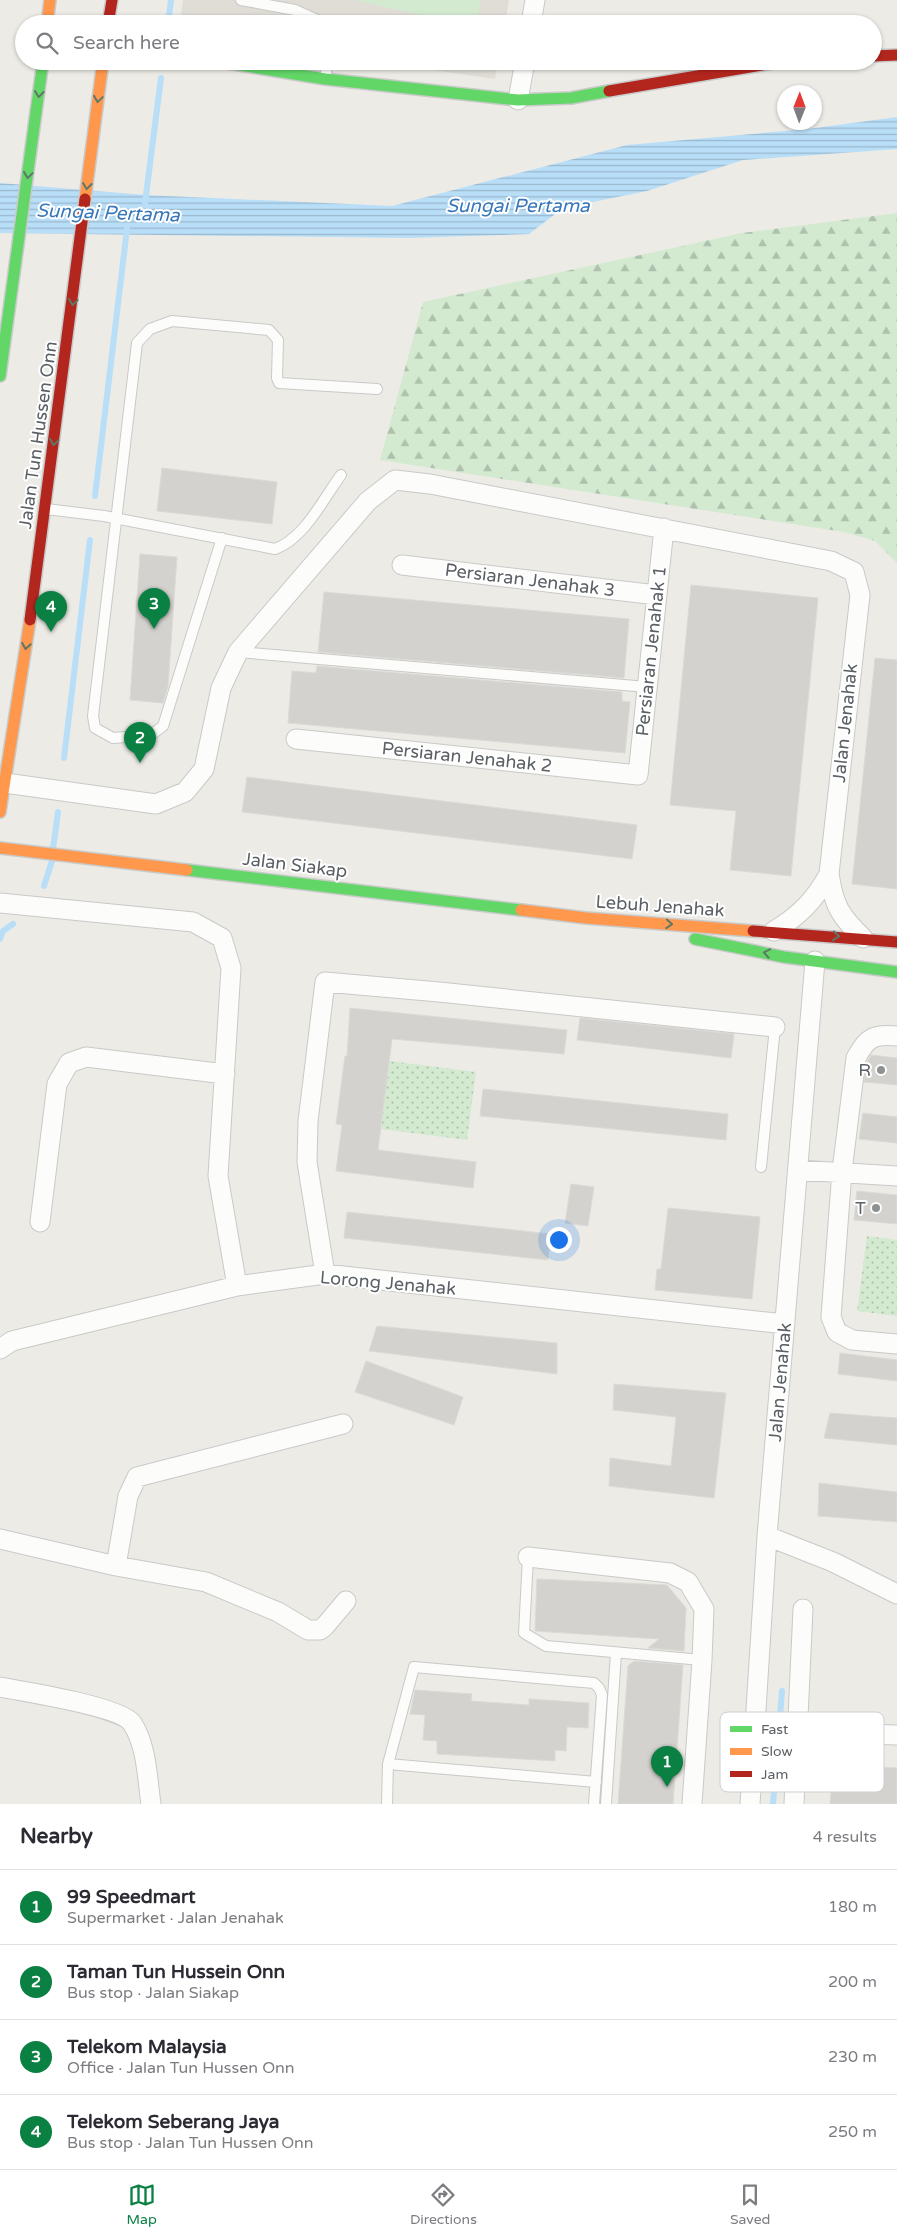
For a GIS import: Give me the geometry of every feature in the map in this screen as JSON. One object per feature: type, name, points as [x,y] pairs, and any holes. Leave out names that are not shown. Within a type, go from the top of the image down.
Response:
[{"type":"main road","points":[[48,15],[50,0]]},
{"type":"main road","points":[[110,15],[112,0]]},
{"type":"main road","points":[[882,56],[897,55]]},
{"type":"main road","points":[[0,376],[42,70]]},
{"type":"main road","name":"Jalan Tun Hussen Onn","points":[[0,812],[46,509],[102,70]]},
{"type":"main road","points":[[270,70],[324,79],[518,100],[571,98],[733,70]]},
{"type":"main road","name":"Jalan Siakap","points":[[0,848],[586,918]]},
{"type":"main road","name":"Lebuh Jenahak","points":[[586,918],[774,931],[897,942]]},
{"type":"main road","name":"Lebuh Jenahak","points":[[586,918],[784,957],[897,972]]},
{"type":"street","points":[[532,15],[535,0]]},
{"type":"street","points":[[518,100],[523,70]]},
{"type":"street","points":[[5,783],[156,804],[185,792],[204,769],[221,688],[238,652],[368,501],[395,480],[430,484],[664,528]]},
{"type":"street","name":"Jalan Jenahak","points":[[664,528],[831,561],[854,572],[860,595],[829,874],[833,899],[845,920],[863,938]]},
{"type":"street","name":"Persiaran Jenahak 1","points":[[638,775],[664,528]]},
{"type":"street","name":"Persiaran Jenahak 3","points":[[402,564],[657,595]]},
{"type":"street","name":"Persiaran Jenahak 2","points":[[296,739],[638,775]]},
{"type":"street","name":"Jalan Jenahak","points":[[774,931],[792,921],[807,908],[829,874]]},
{"type":"street","points":[[0,903],[193,922],[222,938],[231,968],[218,1176],[237,1286]]},
{"type":"street","name":"Jalan Jenahak","points":[[756,1712],[767,1536],[815,961]]},
{"type":"street","points":[[325,1274],[307,1162],[308,1120],[325,982],[440,992],[775,1028]]},
{"type":"street","points":[[897,1036],[879,1034],[864,1044],[856,1058],[842,1171],[831,1317],[837,1332],[852,1340],[897,1344]]},
{"type":"street","points":[[40,1222],[57,1084],[69,1063],[86,1057],[225,1074]]},
{"type":"street","points":[[798,1170],[842,1171],[897,1176]]},
{"type":"street","name":"Lorong Jenahak","points":[[0,1349],[12,1341],[237,1286],[325,1274],[785,1324]]},
{"type":"street","points":[[116,1566],[128,1496],[137,1477],[343,1424]]},
{"type":"street","points":[[767,1536],[833,1562],[897,1594]]},
{"type":"street","points":[[0,1539],[116,1566],[206,1582],[278,1612],[308,1630],[320,1630],[346,1601]]},
{"type":"street","points":[[528,1557],[670,1573],[688,1582],[704,1609],[692,1804]]},
{"type":"street","points":[[800,1712],[803,1610]]},
{"type":"street","points":[[0,1686],[107,1709],[131,1721],[142,1742],[151,1804]]},
{"type":"street","points":[[884,1735],[897,1735]]},
{"type":"lane","points":[[241,0],[295,10],[306,15]]},
{"type":"lane","points":[[324,79],[326,70]]},
{"type":"lane","points":[[222,538],[163,726],[151,735],[112,738],[95,728],[93,716],[137,343],[150,329],[172,321],[268,330],[278,340],[277,378],[279,383],[377,389]]},
{"type":"lane","points":[[46,509],[117,519],[275,548],[288,544],[310,519],[342,475]]},
{"type":"lane","points":[[238,652],[647,687]]},
{"type":"lane","points":[[761,1167],[775,1028]]},
{"type":"lane","points":[[528,1557],[524,1633],[546,1646],[702,1660]]},
{"type":"lane","points":[[606,1804],[616,1653]]},
{"type":"lane","points":[[387,1804],[388,1764],[414,1667],[594,1683],[599,1688],[602,1696],[594,1804]]},
{"type":"lane","points":[[388,1764],[596,1782]]},
{"type":"shaded area","points":[[183,0],[509,0],[506,15],[181,15]]},
{"type":"shaded area","points":[[432,70],[496,70],[495,79]]},
{"type":"green space","points":[[354,0],[481,0],[478,15],[421,15]]},
{"type":"green space","points":[[897,213],[897,563],[875,541],[844,532],[380,460],[423,302],[742,233]]},
{"type":"green space","points":[[389,1061],[476,1072],[467,1140],[381,1129]]},
{"type":"green space","points":[[867,1236],[897,1240],[897,1316],[857,1311]]},
{"type":"water","name":"Sungai Pertama","points":[[897,117],[897,149],[743,160],[647,191],[563,208],[529,234],[409,238],[0,233],[0,183],[145,195],[392,206],[627,145],[797,130],[822,130],[822,127]]},
{"type":"building","points":[[162,468],[277,482],[272,524],[157,511]]},
{"type":"building","points":[[140,554],[177,557],[168,686],[163,703],[130,700]]},
{"type":"building","points":[[691,585],[818,598],[791,876],[730,870],[736,811],[670,805]]},
{"type":"building","points":[[324,592],[629,619],[624,678],[318,652]]},
{"type":"building","points":[[875,658],[897,660],[897,889],[852,884]]},
{"type":"building","points":[[317,666],[622,692],[622,701],[630,702],[625,753],[288,723],[292,671],[316,673]]},
{"type":"building","points":[[247,777],[637,825],[632,859],[242,812]]},
{"type":"building","points":[[350,1008],[567,1030],[564,1054],[392,1039],[378,1150],[476,1162],[473,1188],[336,1171],[342,1125],[336,1124],[345,1056],[347,1056]]},
{"type":"building","points":[[580,1018],[734,1034],[731,1058],[577,1040]]},
{"type":"building","name":"R","points":[[871,1055],[897,1058],[897,1085],[864,1082],[867,1062]]},
{"type":"building","points":[[483,1089],[728,1114],[726,1140],[480,1116]]},
{"type":"building","points":[[863,1113],[897,1117],[897,1143],[859,1139]]},
{"type":"building","points":[[571,1184],[594,1187],[588,1226],[565,1223]]},
{"type":"building","name":"T","points":[[857,1191],[897,1195],[897,1224],[854,1220]]},
{"type":"building","points":[[668,1208],[760,1217],[752,1299],[655,1290],[657,1269],[661,1269]]},
{"type":"building","points":[[347,1212],[551,1234],[548,1260],[344,1238]]},
{"type":"building","points":[[377,1326],[557,1343],[557,1374],[369,1351]]},
{"type":"building","points":[[840,1353],[897,1360],[897,1381],[838,1374]]},
{"type":"building","points":[[366,1361],[463,1397],[454,1425],[355,1392]]},
{"type":"building","points":[[614,1384],[726,1393],[714,1498],[609,1486],[610,1458],[671,1466],[676,1417],[613,1410]]},
{"type":"building","points":[[830,1413],[897,1418],[897,1445],[824,1438]]},
{"type":"building","points":[[819,1483],[897,1492],[897,1522],[818,1516]]},
{"type":"building","points":[[537,1579],[667,1585],[686,1608],[684,1651],[648,1648],[659,1639],[535,1631]]},
{"type":"building","points":[[634,1661],[683,1665],[673,1804],[618,1804],[628,1666]]},
{"type":"building","points":[[415,1690],[472,1694],[471,1701],[529,1705],[529,1699],[589,1703],[588,1728],[567,1727],[566,1751],[555,1750],[555,1761],[437,1754],[437,1741],[423,1740],[425,1715],[410,1714]]},
{"type":"building","points":[[884,1767],[897,1768],[897,1804],[830,1804],[831,1792],[884,1792]]},
{"type":"waterway","points":[[169,15],[171,0]]},
{"type":"waterway","points":[[145,203],[161,78]]},
{"type":"waterway","points":[[95,496],[127,229]]},
{"type":"waterway","points":[[64,758],[90,540]]},
{"type":"waterway","points":[[53,849],[58,812]]},
{"type":"waterway","points":[[44,886],[52,861]]},
{"type":"waterway","points":[[0,939],[3,931],[13,924]]},
{"type":"waterway","points":[[780,1712],[782,1691]]},
{"type":"waterway","points":[[773,1804],[774,1792]]},
{"type":"traffic: fast","points":[[0,376],[42,70]]},
{"type":"traffic: fast","points":[[270,70],[325,79],[518,100],[571,98],[609,91]]},
{"type":"traffic: fast","points":[[187,870],[521,910]]},
{"type":"traffic: fast","points":[[695,939],[784,957],[897,972]]},
{"type":"traffic: slow","points":[[48,15],[50,0]]},
{"type":"traffic: slow","points":[[85,199],[102,70]]},
{"type":"traffic: slow","points":[[0,812],[30,620]]},
{"type":"traffic: slow","points":[[0,848],[187,870]]},
{"type":"traffic: slow","points":[[521,910],[586,918],[753,931]]},
{"type":"traffic: jam","points":[[110,15],[112,0]]},
{"type":"traffic: jam","points":[[882,56],[897,55]]},
{"type":"traffic: jam","points":[[609,91],[732,70]]},
{"type":"traffic: jam","points":[[30,620],[85,199]]},
{"type":"traffic: jam","points":[[753,931],[897,942]]},
{"type":"place","name":"Telekom Malaysia","points":[[154,629]]},
{"type":"place","name":"Telekom Seberang Jaya","points":[[51,632]]},
{"type":"place","name":"Taman Tun Hussein Onn","points":[[140,763]]},
{"type":"place","name":"R","points":[[881,1070]]},
{"type":"place","name":"T","points":[[876,1208]]},
{"type":"place","name":"99 Speedmart","points":[[667,1787]]}]
